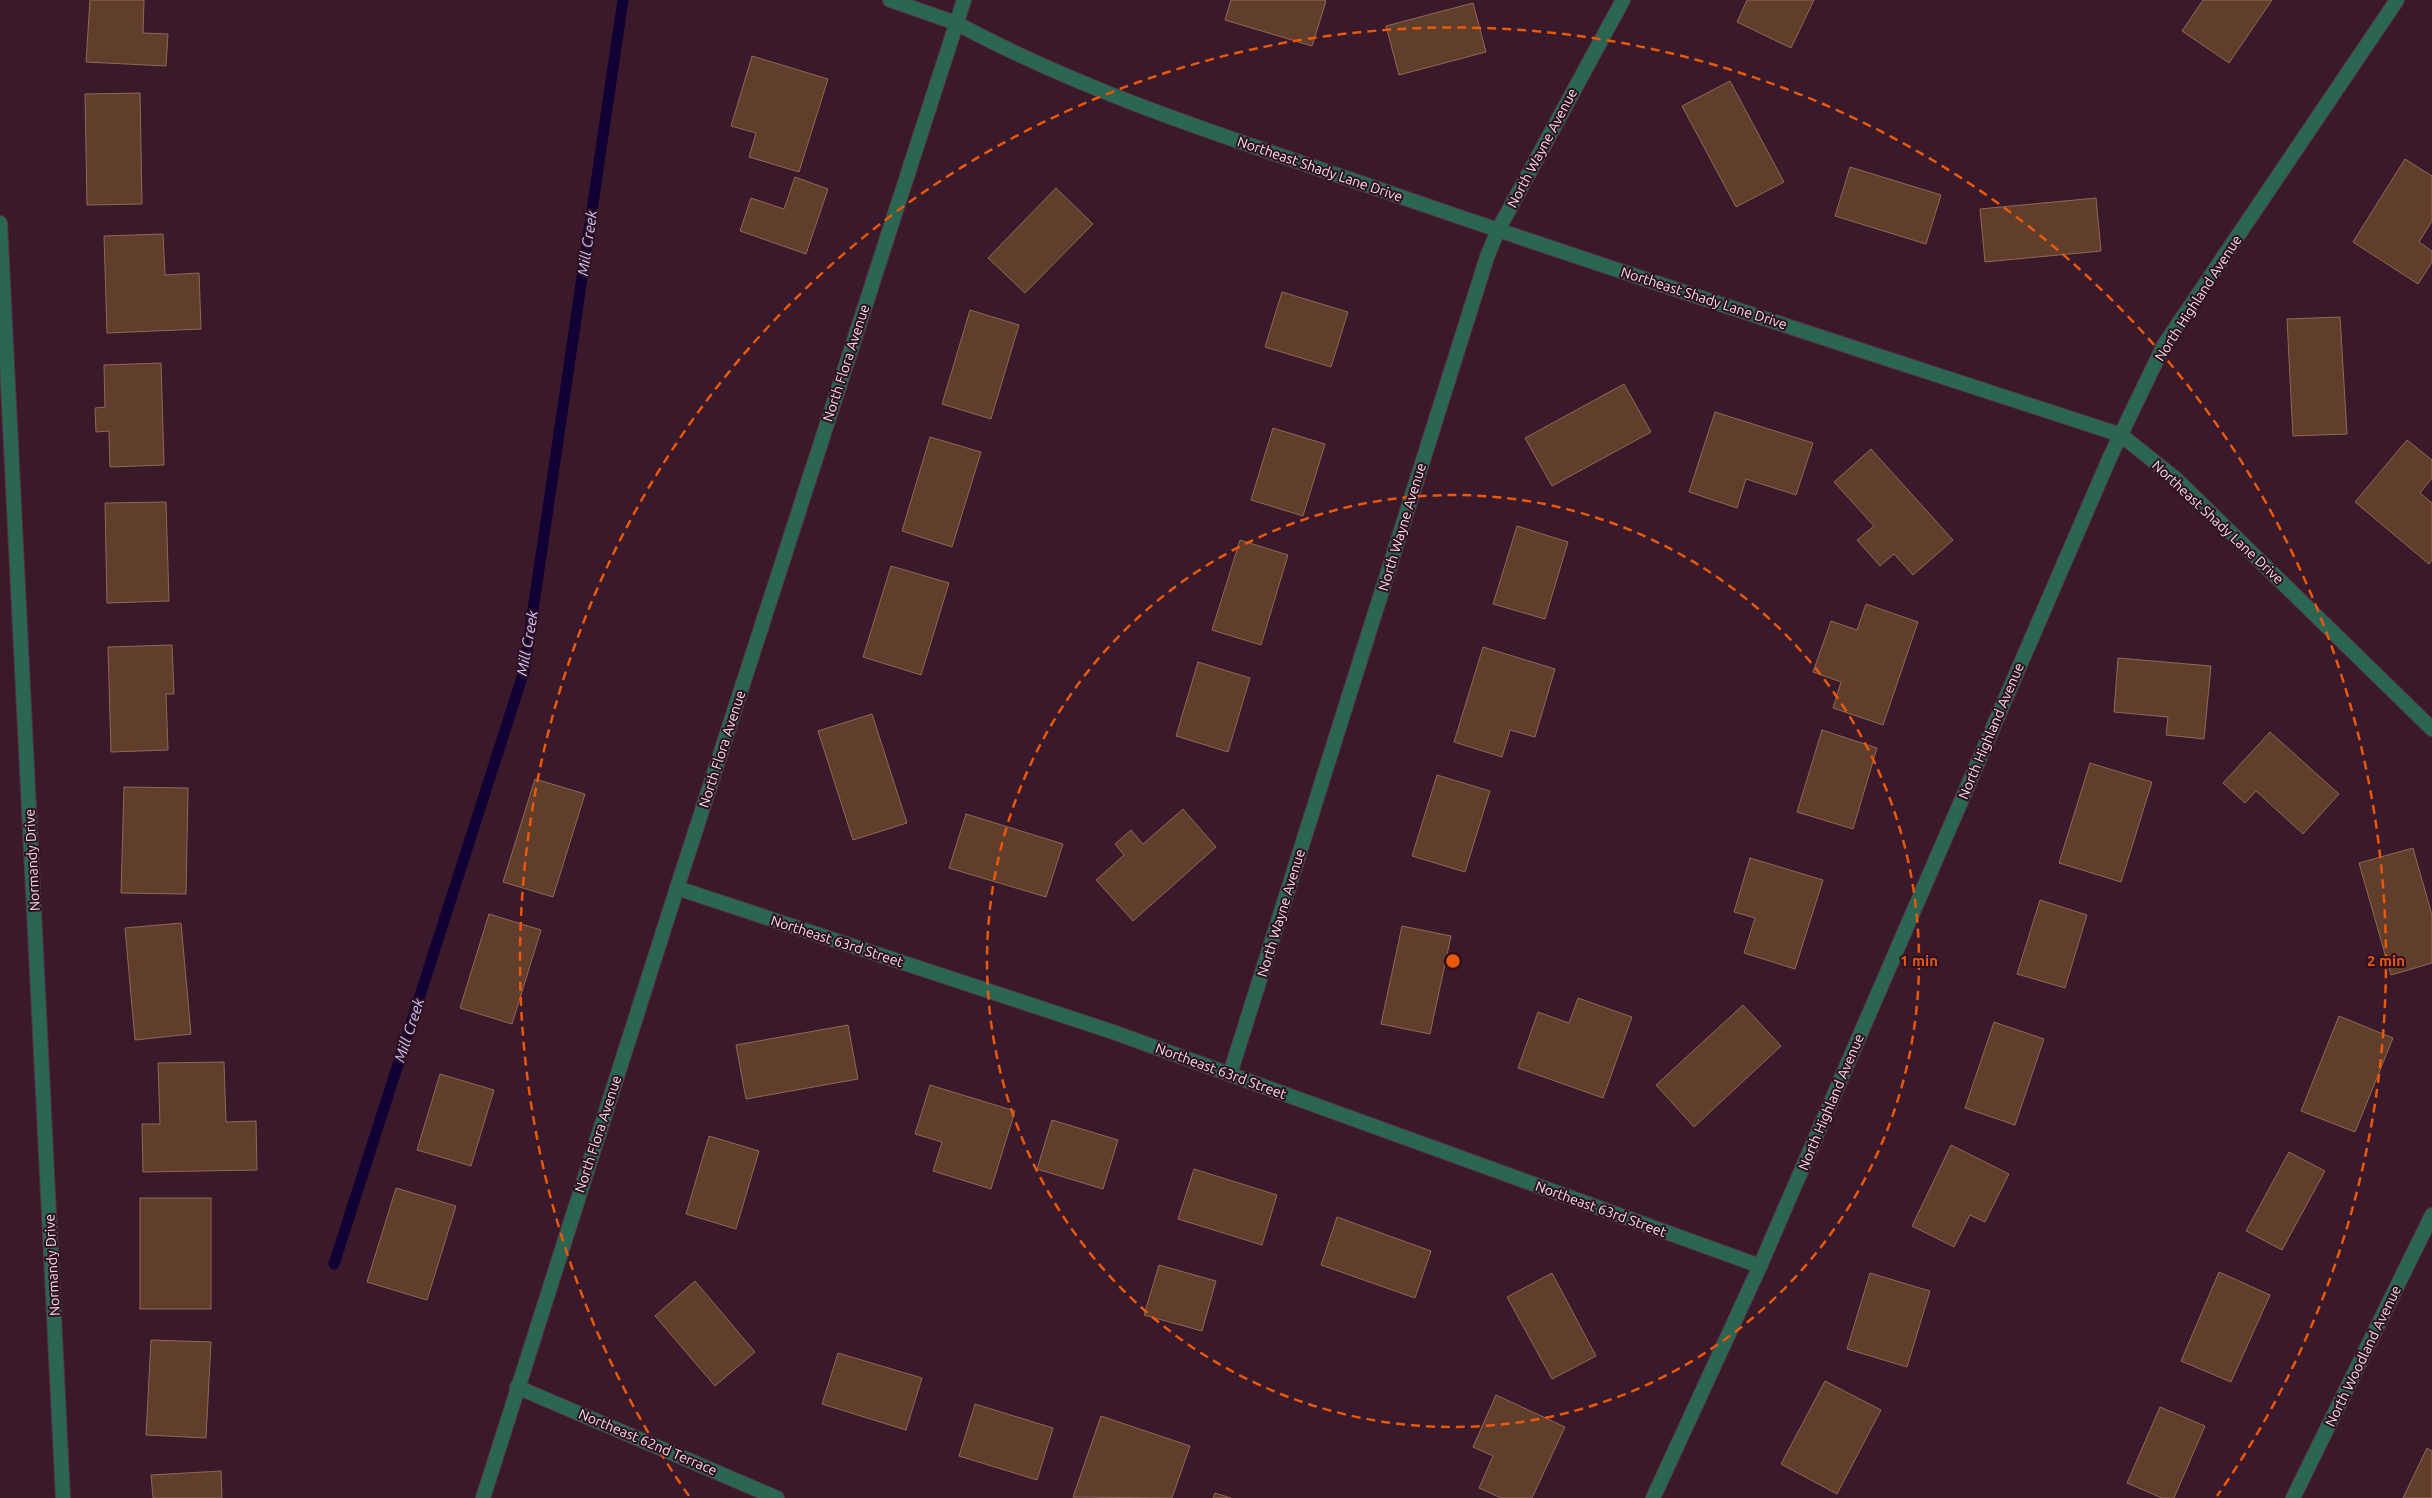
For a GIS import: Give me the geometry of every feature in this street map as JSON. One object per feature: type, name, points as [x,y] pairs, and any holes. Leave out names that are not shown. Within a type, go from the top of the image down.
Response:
[{"type":"street","name":"Northeast Shady Lane Drive","points":[[890,0],[956,23],[988,40],[1138,106],[1498,230],[2121,435],[2176,479],[2432,729]]},
{"type":"street","name":"North Flora Avenue","points":[[483,1498],[677,888],[964,0]]},
{"type":"street","name":"North Wayne Avenue","points":[[1230,1074],[1487,257],[1498,230],[1623,0]]},
{"type":"street","name":"North Highland Avenue","points":[[1653,1498],[1760,1266],[2121,435],[2164,345],[2396,0]]},
{"type":"street","name":"Normandy Drive","points":[[0,223],[63,1498]]},
{"type":"street","name":"Northeast 63rd Street","points":[[677,888],[1113,1032],[1760,1266]]},
{"type":"street","name":"North Woodland Avenue","points":[[2293,1498],[2432,1215]]},
{"type":"street","name":"Northeast 62nd Terrace","points":[[517,1387],[778,1498]]},
{"type":"building","points":[[90,0],[144,0],[143,33],[168,34],[166,66],[86,62]]},
{"type":"building","points":[[1231,0],[1326,1],[1312,46],[1225,20]]},
{"type":"building","points":[[1747,0],[1814,0],[1791,48],[1737,22]]},
{"type":"building","points":[[2203,0],[2272,0],[2229,63],[2182,31]]},
{"type":"building","points":[[1473,3],[1486,52],[1399,75],[1386,26]]},
{"type":"building","points":[[752,56],[828,79],[799,172],[749,157],[756,133],[731,126]]},
{"type":"building","points":[[1730,81],[1784,182],[1736,207],[1682,106]]},
{"type":"building","points":[[140,93],[142,204],[87,205],[85,94]]},
{"type":"building","points":[[2405,159],[2432,176],[2432,221],[2419,242],[2432,251],[2432,262],[2418,284],[2353,242]]},
{"type":"building","points":[[1850,167],[1941,195],[1926,244],[1835,216]]},
{"type":"building","points":[[795,177],[828,189],[806,254],[740,231],[751,198],[784,209]]},
{"type":"building","points":[[1056,188],[1093,224],[1025,293],[988,258]]},
{"type":"building","points":[[2096,198],[2101,251],[1985,262],[1980,209]]},
{"type":"building","points":[[163,234],[165,275],[199,273],[201,329],[107,333],[104,236]]},
{"type":"building","points":[[1282,292],[1348,312],[1331,367],[1265,347]]},
{"type":"building","points":[[970,310],[1019,325],[991,419],[942,404]]},
{"type":"building","points":[[2340,317],[2347,434],[2293,436],[2287,319]]},
{"type":"building","points":[[161,363],[164,465],[110,467],[109,431],[96,432],[95,408],[105,407],[104,365]]},
{"type":"building","points":[[1624,384],[1651,432],[1552,486],[1525,438]]},
{"type":"building","points":[[1715,412],[1813,443],[1796,495],[1746,479],[1737,508],[1689,492]]},
{"type":"building","points":[[1273,428],[1325,444],[1303,516],[1251,500]]},
{"type":"building","points":[[930,437],[981,452],[952,547],[902,531]]},
{"type":"building","points":[[2407,440],[2432,460],[2432,478],[2420,493],[2432,503],[2432,560],[2429,564],[2355,502]]},
{"type":"building","points":[[1871,449],[1953,540],[1913,575],[1894,554],[1880,566],[1857,540],[1874,526],[1834,482]]},
{"type":"building","points":[[166,502],[169,601],[107,603],[105,503]]},
{"type":"building","points":[[1517,526],[1568,542],[1545,619],[1493,604]]},
{"type":"building","points":[[1240,540],[1288,555],[1261,645],[1212,630]]},
{"type":"building","points":[[891,566],[949,583],[921,675],[863,657]]},
{"type":"building","points":[[1866,604],[1918,622],[1883,725],[1833,708],[1841,682],[1813,672],[1831,621],[1857,630]]},
{"type":"building","points":[[172,645],[174,694],[166,694],[168,750],[111,752],[108,647]]},
{"type":"building","points":[[1483,647],[1555,669],[1535,737],[1510,730],[1502,757],[1454,742]]},
{"type":"building","points":[[2118,658],[2211,666],[2204,739],[2166,735],[2168,717],[2114,712]]},
{"type":"building","points":[[1198,662],[1250,678],[1228,752],[1176,736]]},
{"type":"building","points":[[872,714],[907,823],[853,840],[818,731]]},
{"type":"building","points":[[1822,730],[1877,748],[1853,829],[1797,812]]},
{"type":"building","points":[[2270,732],[2339,794],[2303,834],[2256,791],[2245,803],[2223,783]]},
{"type":"building","points":[[2090,763],[2152,782],[2121,882],[2059,863]]},
{"type":"building","points":[[1437,775],[1490,791],[1465,872],[1412,856]]},
{"type":"building","points":[[535,779],[585,794],[553,897],[503,882]]},
{"type":"building","points":[[124,787],[188,788],[186,894],[121,893]]},
{"type":"building","points":[[1183,809],[1216,847],[1133,921],[1096,880],[1124,855],[1115,844],[1131,830],[1143,844]]},
{"type":"building","points":[[966,814],[1063,844],[1046,897],[949,868]]},
{"type":"building","points":[[2413,848],[2432,915],[2432,963],[2391,975],[2359,863]]},
{"type":"building","points":[[1750,858],[1823,880],[1795,969],[1744,953],[1755,918],[1734,912]]},
{"type":"building","points":[[2040,900],[2087,915],[2065,988],[2017,974]]},
{"type":"building","points":[[489,914],[541,930],[512,1024],[460,1008]]},
{"type":"building","points":[[181,923],[191,1034],[135,1040],[125,928]]},
{"type":"building","points":[[1402,926],[1451,936],[1430,1034],[1381,1024]]},
{"type":"building","points":[[1578,998],[1632,1017],[1603,1098],[1518,1068],[1538,1012],[1569,1023]]},
{"type":"building","points":[[1743,1005],[1781,1046],[1694,1127],[1656,1085]]},
{"type":"building","points":[[2339,1016],[2393,1038],[2355,1132],[2301,1111]]},
{"type":"building","points":[[1994,1022],[2044,1039],[2015,1125],[1965,1108]]},
{"type":"building","points":[[848,1025],[858,1079],[746,1099],[736,1045]]},
{"type":"building","points":[[224,1062],[226,1122],[256,1121],[257,1170],[143,1172],[142,1124],[160,1124],[158,1063]]},
{"type":"building","points":[[440,1074],[494,1090],[471,1166],[417,1150]]},
{"type":"building","points":[[930,1085],[1015,1111],[991,1189],[933,1171],[942,1142],[915,1134]]},
{"type":"building","points":[[1052,1120],[1118,1140],[1103,1189],[1037,1169]]},
{"type":"building","points":[[709,1136],[759,1151],[736,1229],[686,1214]]},
{"type":"building","points":[[1951,1145],[2009,1174],[1985,1222],[1970,1215],[1954,1247],[1912,1226]]},
{"type":"building","points":[[2289,1152],[2325,1171],[2282,1250],[2246,1231]]},
{"type":"building","points":[[1194,1169],[1277,1195],[1262,1245],[1178,1219]]},
{"type":"building","points":[[396,1188],[456,1206],[427,1300],[367,1282]]},
{"type":"building","points":[[140,1198],[211,1198],[211,1309],[140,1309]]},
{"type":"building","points":[[1337,1217],[1431,1251],[1415,1298],[1321,1265]]},
{"type":"building","points":[[1159,1265],[1216,1281],[1202,1331],[1144,1315]]},
{"type":"building","points":[[2219,1272],[2270,1295],[2231,1382],[2181,1361]]},
{"type":"building","points":[[1552,1273],[1596,1356],[1552,1379],[1507,1297]]},
{"type":"building","points":[[1870,1273],[1930,1291],[1907,1367],[1847,1349]]},
{"type":"building","points":[[695,1281],[755,1352],[715,1386],[655,1316]]},
{"type":"building","points":[[151,1340],[211,1342],[206,1438],[146,1435]]},
{"type":"building","points":[[838,1353],[922,1378],[906,1430],[822,1404]]},
{"type":"building","points":[[1825,1381],[1881,1410],[1837,1494],[1781,1464]]},
{"type":"building","points":[[1496,1395],[1565,1427],[1532,1498],[1501,1498],[1479,1488],[1493,1456],[1473,1447]]},
{"type":"building","points":[[975,1404],[1053,1428],[1037,1480],[959,1456]]},
{"type":"building","points":[[2160,1407],[2205,1426],[2174,1498],[2162,1498],[2127,1483]]},
{"type":"building","points":[[1101,1416],[1190,1446],[1172,1498],[1073,1497]]},
{"type":"building","points":[[2427,1448],[2432,1451],[2432,1498],[2403,1498]]},
{"type":"building","points":[[221,1471],[222,1498],[153,1498],[151,1475]]},
{"type":"building","points":[[1215,1493],[1231,1498],[1213,1498]]},
{"type":"waterway","name":"Mill Creek","points":[[334,1264],[524,671],[623,0]]}]
